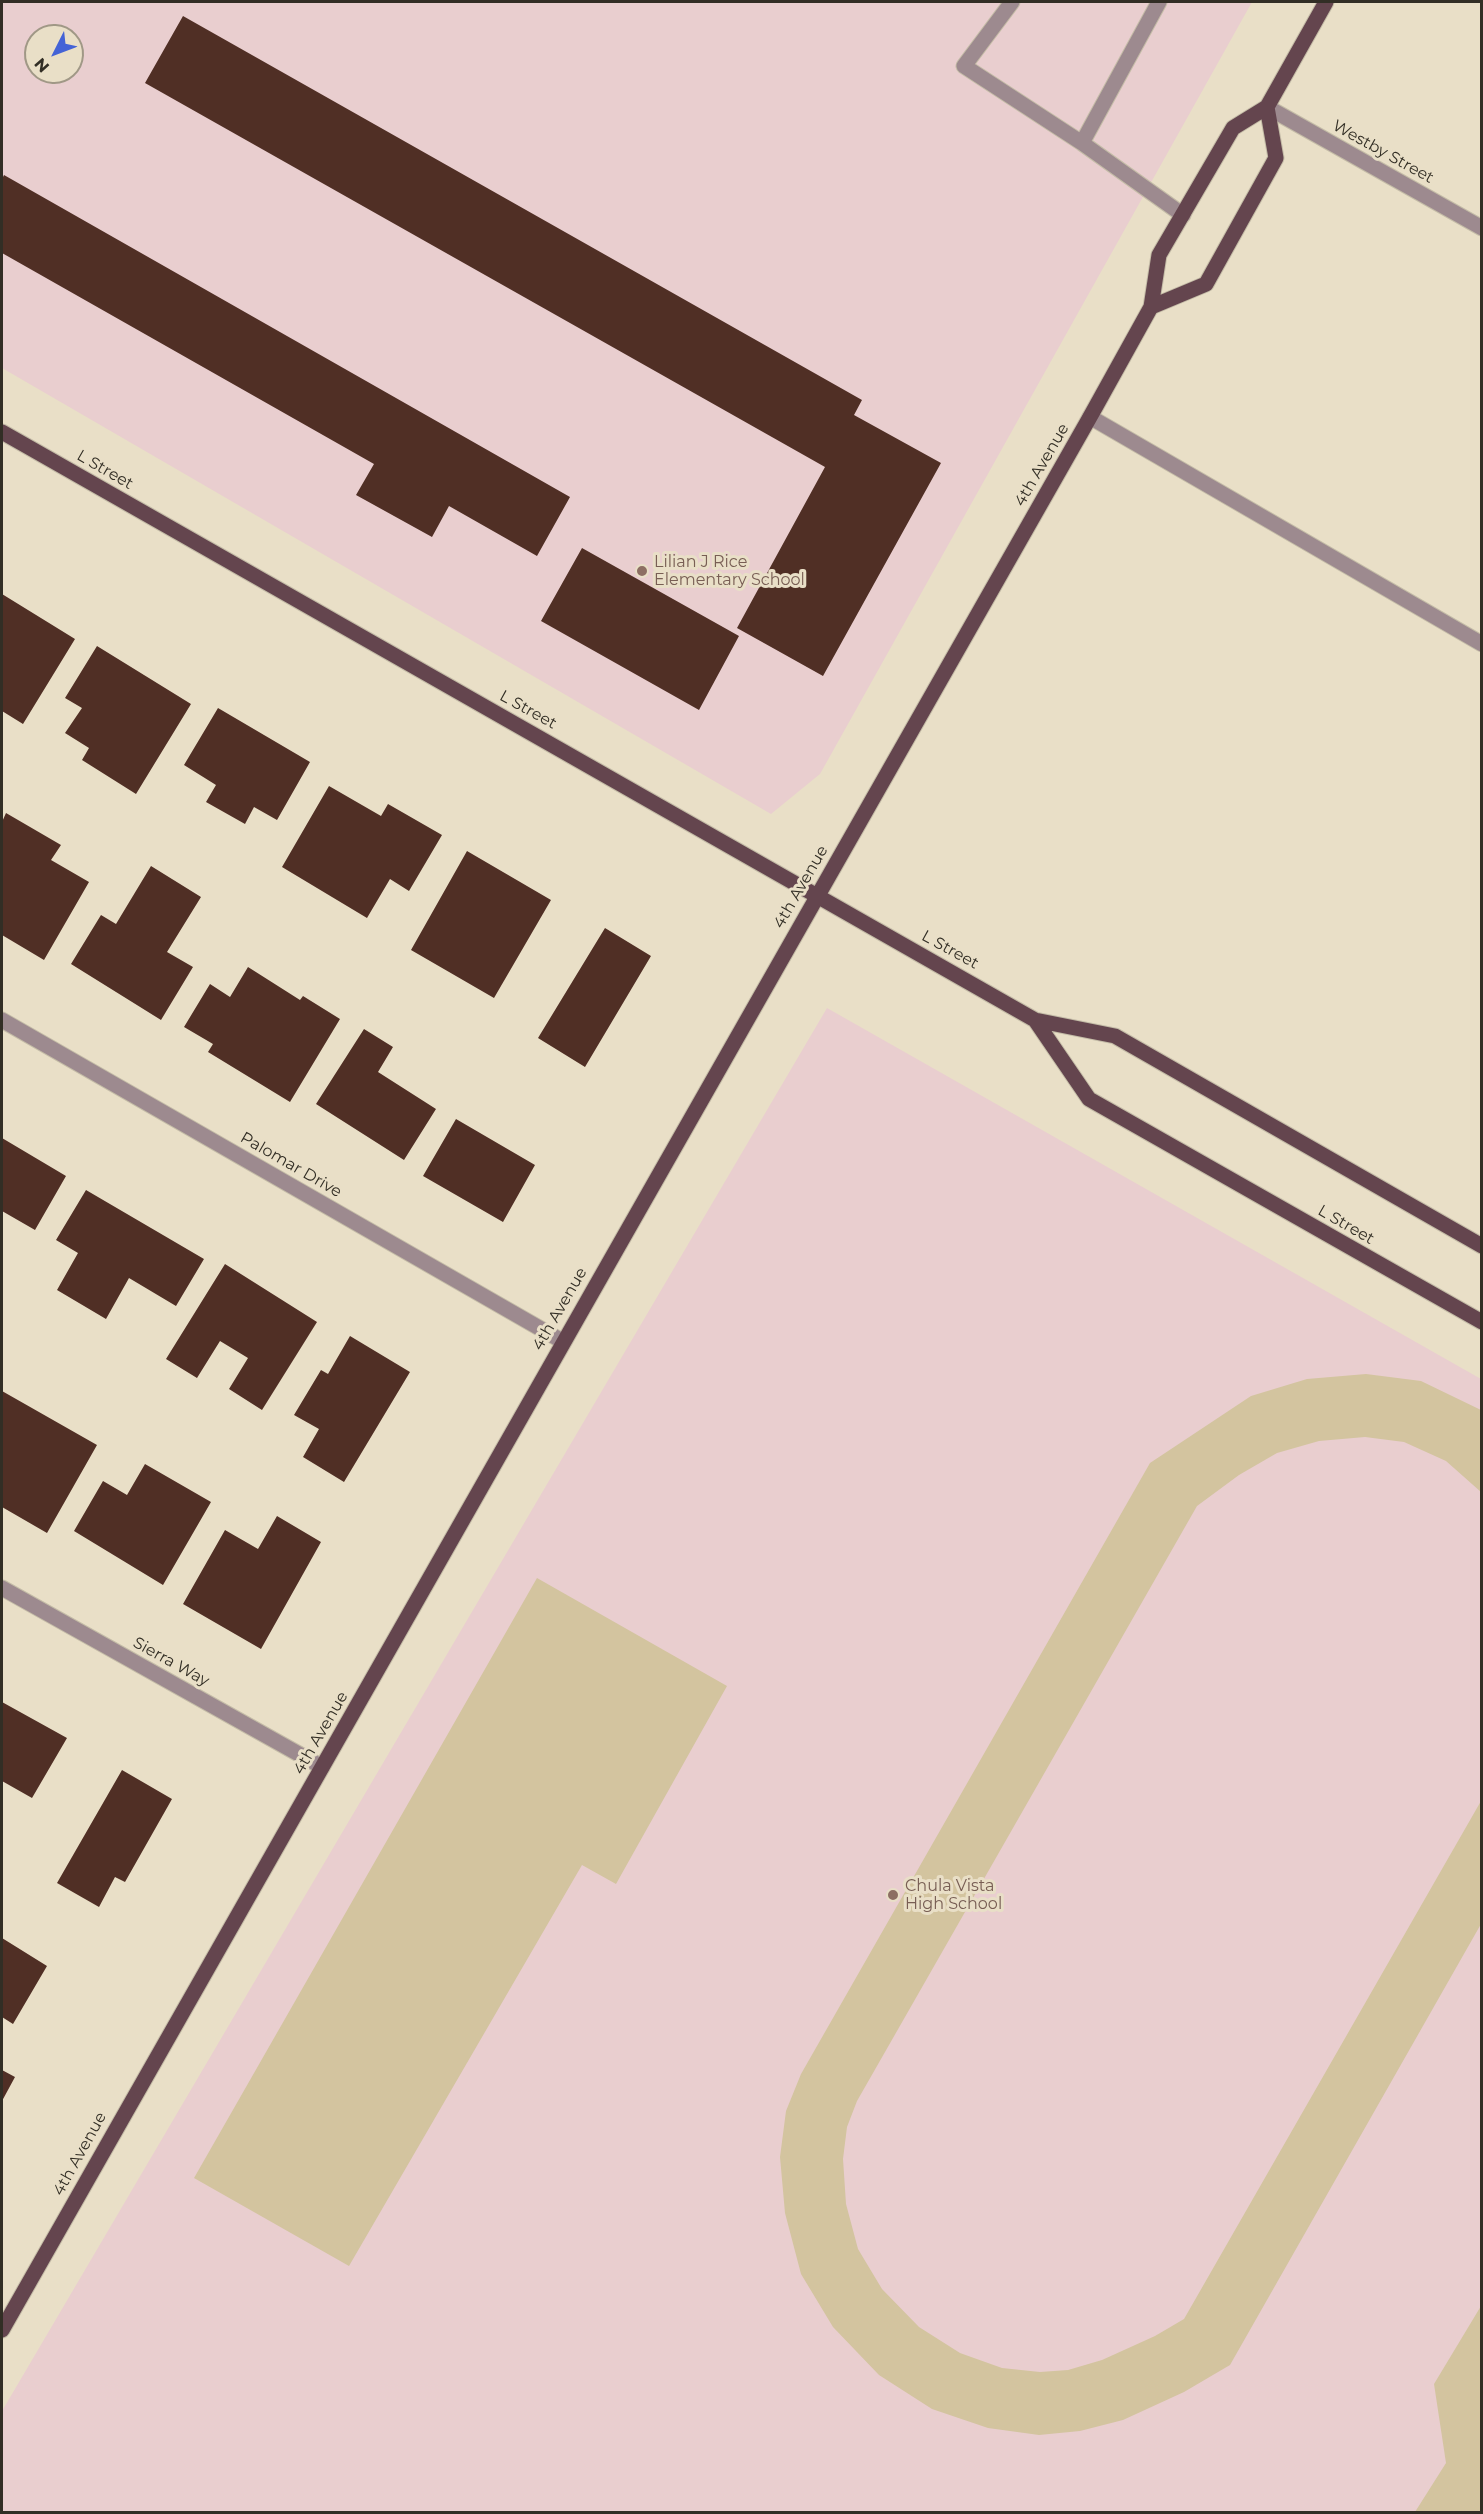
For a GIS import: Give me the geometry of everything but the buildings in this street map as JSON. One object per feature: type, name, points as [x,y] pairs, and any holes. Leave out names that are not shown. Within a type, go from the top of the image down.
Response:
[{"type":"main road","name":"4th Avenue","points":[[3,2324],[1090,417],[1151,307],[1160,255],[1233,128],[1267,106],[1326,2]]},
{"type":"main road","points":[[1151,307],[1206,284],[1276,158],[1267,106]]},
{"type":"main road","name":"L Street","points":[[2,432],[1035,1020],[1115,1036],[1482,1246]]},
{"type":"main road","name":"L Street","points":[[1035,1020],[1089,1099],[1482,1322]]},
{"type":"street","points":[[1012,2],[964,66],[1082,143],[1183,215]]},
{"type":"street","points":[[1082,143],[1159,2]]},
{"type":"street","name":"Westby Street","points":[[1267,106],[1482,228]]},
{"type":"street","points":[[1090,417],[1482,644]]},
{"type":"street","name":"Palomar Drive","points":[[2,1020],[562,1341]]},
{"type":"street","name":"Sierra Way","points":[[2,1588],[322,1767]]},
{"type":"shaded area","name":"Lilian J Rice Elementary School","points":[[2,2],[1252,2],[820,774],[771,814],[2,368]]},
{"type":"shaded area","name":"Chula Vista High School","points":[[827,1008],[1481,1379],[1481,2512],[2,2512],[2,2411]]},
{"type":"shaded area","points":[[1366,1374],[1421,1381],[1481,1410],[1481,1492],[1446,1461],[1404,1442],[1365,1437],[1319,1441],[1277,1453],[1239,1475],[1197,1506],[857,2101],[847,2127],[843,2159],[846,2204],[858,2249],[882,2289],[919,2327],[960,2353],[1002,2368],[1040,2372],[1068,2370],[1102,2360],[1155,2336],[1184,2319],[1481,1801],[1481,1924],[1230,2365],[1184,2392],[1123,2420],[1080,2431],[1039,2435],[988,2428],[932,2409],[879,2375],[833,2327],[801,2274],[785,2213],[780,2157],[786,2111],[801,2074],[1150,1463],[1251,1396],[1307,1379]]},
{"type":"shaded area","points":[[537,1578],[727,1686],[616,1884],[582,1865],[349,2266],[194,2178]]},
{"type":"shaded area","points":[[1481,2306],[1481,2512],[1415,2512],[1446,2463],[1434,2384]]},
{"type":"place","name":"Lilian J Rice Elementary School","points":[[642,571]]},
{"type":"place","name":"Chula Vista High School","points":[[893,1895]]}]
